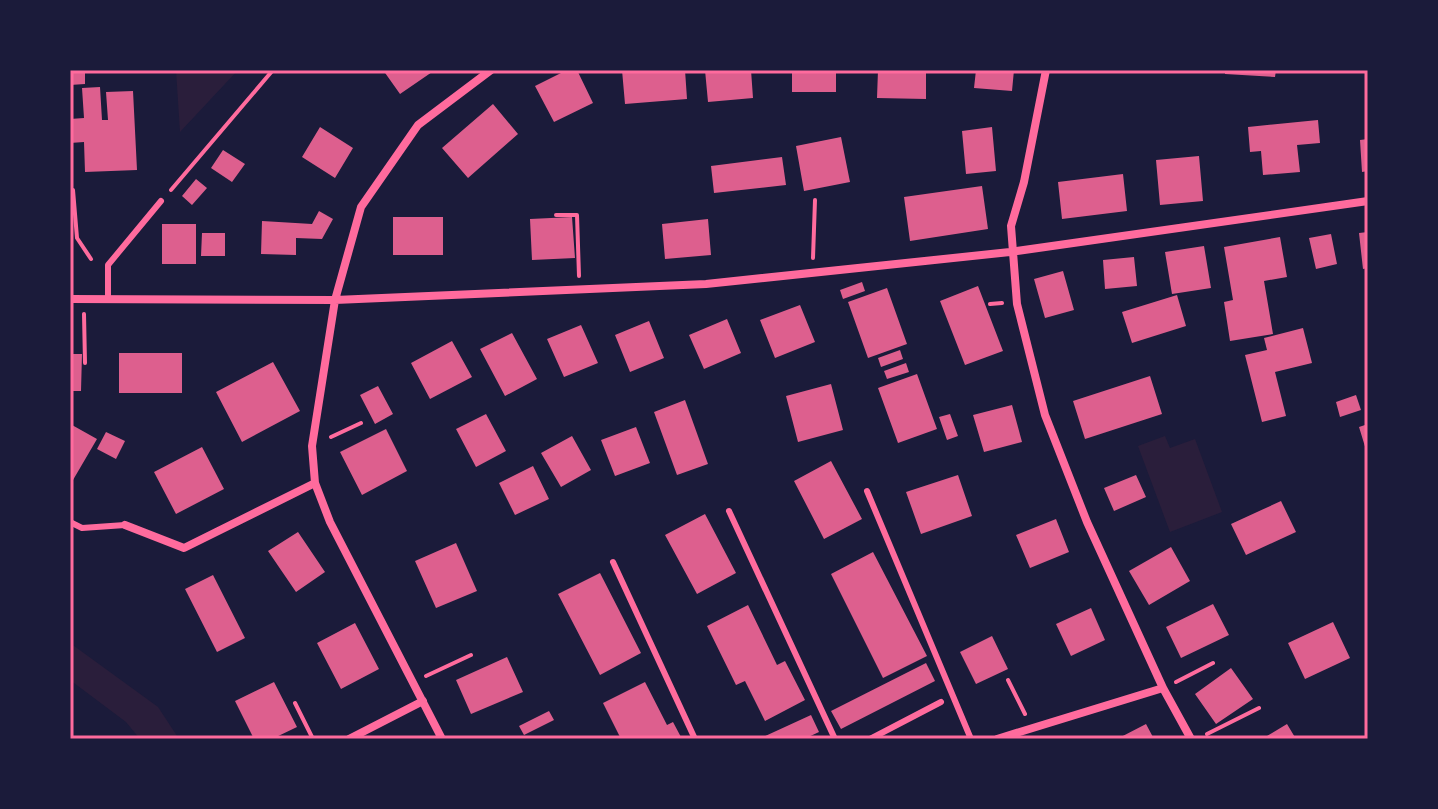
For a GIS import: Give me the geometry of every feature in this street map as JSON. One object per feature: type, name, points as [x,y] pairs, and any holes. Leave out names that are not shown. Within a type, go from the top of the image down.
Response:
[{"type":"street","points":[[438,739],[441,737],[330,522],[315,483],[312,446],[335,300],[361,207],[418,125],[491,70]]},
{"type":"street","points":[[1046,70],[1024,182],[1011,226],[1010,252],[1017,304],[1045,415],[1087,522],[1163,688],[1191,739]]},
{"type":"street","points":[[70,299],[335,300],[706,284],[1010,252],[1368,201]]},
{"type":"street","points":[[125,525],[184,548],[315,483]]},
{"type":"street","points":[[997,739],[1163,688]]},
{"type":"street","points":[[349,739],[423,701]]},
{"type":"lane","points":[[108,299],[108,265],[161,201]]},
{"type":"lane","points":[[867,491],[971,739]]},
{"type":"lane","points":[[729,511],[835,739]]},
{"type":"lane","points":[[70,522],[82,528],[125,525]]},
{"type":"lane","points":[[613,562],[695,739]]},
{"type":"lane","points":[[876,738],[934,709],[941,702]]},
{"type":"path","points":[[161,201],[273,70]]},
{"type":"path","points":[[70,190],[73,190],[77,238],[91,259]]},
{"type":"path","points":[[813,272],[815,200]]},
{"type":"path","points":[[556,215],[577,215],[580,289]]},
{"type":"path","points":[[84,299],[85,363]]},
{"type":"path","points":[[312,446],[361,423]]},
{"type":"path","points":[[413,682],[471,655]]},
{"type":"path","points":[[1163,688],[1213,663]]},
{"type":"path","points":[[1008,680],[1031,728]]},
{"type":"path","points":[[295,703],[313,739]]},
{"type":"path","points":[[1198,739],[1259,708]]},
{"type":"shaded area","points":[[176,70],[238,70],[180,132]]},
{"type":"shaded area","points":[[1165,436],[1170,448],[1195,439],[1222,512],[1170,532],[1138,446]]},
{"type":"shaded area","points":[[70,643],[158,707],[179,739],[140,739],[126,722],[70,680]]},
{"type":"building","points":[[70,70],[85,70],[85,84],[70,85]]},
{"type":"building","points":[[383,70],[435,70],[400,94]]},
{"type":"building","points":[[567,70],[577,70],[593,103],[554,122],[535,86]]},
{"type":"building","points":[[622,70],[685,70],[687,99],[625,104]]},
{"type":"building","points":[[705,70],[751,70],[753,98],[708,102]]},
{"type":"building","points":[[792,70],[836,70],[836,92],[792,92]]},
{"type":"building","points":[[878,70],[926,70],[926,99],[877,98]]},
{"type":"building","points":[[976,70],[1014,70],[1012,91],[974,88]]},
{"type":"building","points":[[1225,70],[1276,70],[1275,77],[1225,74]]},
{"type":"building","points":[[100,87],[102,120],[108,120],[106,92],[133,91],[137,170],[85,172],[84,142],[70,143],[70,119],[84,118],[82,88]]},
{"type":"building","points":[[493,104],[518,134],[468,178],[442,148]]},
{"type":"building","points":[[1318,120],[1320,143],[1297,145],[1300,172],[1263,175],[1261,151],[1250,152],[1248,127]]},
{"type":"building","points":[[320,127],[353,148],[335,178],[302,157]]},
{"type":"building","points":[[992,127],[996,171],[966,174],[962,131]]},
{"type":"building","points":[[841,137],[850,182],[804,191],[796,146]]},
{"type":"building","points":[[1368,139],[1368,171],[1362,172],[1360,140]]},
{"type":"building","points":[[223,150],[245,164],[232,182],[211,168]]},
{"type":"building","points":[[1199,156],[1203,201],[1160,205],[1156,160]]},
{"type":"building","points":[[782,157],[786,185],[714,193],[711,166]]},
{"type":"building","points":[[1123,174],[1127,211],[1062,219],[1058,182]]},
{"type":"building","points":[[196,179],[207,188],[192,205],[182,196]]},
{"type":"building","points":[[982,186],[988,229],[910,241],[904,197]]},
{"type":"building","points":[[319,211],[333,219],[322,239],[296,238],[296,255],[261,254],[262,221],[312,224]]},
{"type":"building","points":[[393,217],[443,217],[443,255],[393,255]]},
{"type":"building","points":[[572,217],[575,258],[532,260],[530,219]]},
{"type":"building","points":[[708,219],[711,255],[665,259],[662,224]]},
{"type":"building","points":[[162,224],[196,224],[196,264],[162,264]]},
{"type":"building","points":[[1368,232],[1368,268],[1363,269],[1359,233]]},
{"type":"building","points":[[202,233],[225,233],[225,256],[201,256]]},
{"type":"building","points":[[1331,234],[1337,264],[1316,269],[1309,238]]},
{"type":"building","points":[[1280,237],[1287,277],[1264,281],[1273,334],[1230,341],[1224,302],[1233,300],[1224,247]]},
{"type":"building","points":[[1204,246],[1211,288],[1172,294],[1165,252]]},
{"type":"building","points":[[1134,257],[1137,286],[1105,289],[1103,260]]},
{"type":"building","points":[[1063,271],[1074,310],[1045,318],[1034,279]]},
{"type":"building","points":[[862,282],[865,291],[843,299],[840,290]]},
{"type":"building","points":[[978,286],[1003,351],[965,365],[940,301]]},
{"type":"building","points":[[887,288],[907,344],[868,358],[848,302]]},
{"type":"building","points":[[1177,295],[1186,326],[1132,343],[1122,312]]},
{"type":"building","points":[[800,305],[815,342],[775,358],[760,320]]},
{"type":"building","points":[[727,319],[741,353],[704,369],[689,335]]},
{"type":"building","points":[[649,321],[664,358],[630,372],[615,335]]},
{"type":"building","points":[[581,325],[598,363],[564,377],[547,339]]},
{"type":"building","points":[[1303,328],[1312,363],[1275,372],[1286,416],[1262,422],[1245,355],[1267,350],[1264,338]]},
{"type":"building","points":[[512,333],[537,379],[505,396],[480,349]]},
{"type":"building","points":[[452,341],[472,377],[430,399],[411,363]]},
{"type":"building","points":[[900,350],[903,359],[881,367],[878,358]]},
{"type":"building","points":[[119,353],[182,353],[182,393],[119,393]]},
{"type":"building","points":[[70,354],[82,354],[81,391],[70,391]]},
{"type":"building","points":[[273,362],[300,411],[242,442],[216,392]]},
{"type":"building","points":[[906,363],[909,372],[887,379],[884,371]]},
{"type":"building","points":[[917,374],[937,429],[898,443],[878,388]]},
{"type":"building","points":[[1150,376],[1162,414],[1085,439],[1073,401]]},
{"type":"building","points":[[831,384],[843,430],[798,442],[786,396]]},
{"type":"building","points":[[378,386],[393,414],[375,424],[360,395]]},
{"type":"building","points":[[1356,395],[1361,410],[1340,417],[1336,402]]},
{"type":"building","points":[[685,400],[708,464],[677,475],[654,412]]},
{"type":"building","points":[[1012,405],[1022,442],[984,452],[973,415]]},
{"type":"building","points":[[486,414],[506,451],[476,467],[456,429]]},
{"type":"building","points":[[950,414],[958,436],[947,440],[939,417]]},
{"type":"building","points":[[1368,424],[1368,453],[1367,453],[1359,427]]},
{"type":"building","points":[[72,425],[97,439],[73,480],[70,479]]},
{"type":"building","points":[[636,427],[650,463],[615,476],[601,440]]},
{"type":"building","points":[[386,429],[407,471],[362,495],[340,452]]},
{"type":"building","points":[[106,432],[125,441],[116,459],[97,449]]},
{"type":"building","points":[[572,436],[591,470],[561,487],[541,453]]},
{"type":"building","points":[[202,447],[224,489],[176,514],[154,472]]},
{"type":"building","points":[[831,461],[862,519],[824,539],[794,481]]},
{"type":"building","points":[[533,466],[549,499],[515,515],[499,483]]},
{"type":"building","points":[[958,475],[972,516],[921,534],[906,492]]},
{"type":"building","points":[[1136,475],[1146,497],[1114,511],[1104,488]]},
{"type":"building","points":[[1281,501],[1296,532],[1246,555],[1231,524]]},
{"type":"building","points":[[705,514],[736,573],[697,594],[665,535]]},
{"type":"building","points":[[1056,519],[1069,552],[1030,568],[1016,535]]},
{"type":"building","points":[[298,532],[325,572],[296,592],[268,551]]},
{"type":"building","points":[[456,543],[477,591],[436,608],[415,561]]},
{"type":"building","points":[[1171,547],[1190,581],[1149,605],[1129,571]]},
{"type":"building","points":[[873,552],[927,656],[883,678],[831,574]]},
{"type":"building","points":[[600,573],[641,653],[600,675],[558,594]]},
{"type":"building","points":[[213,575],[245,638],[217,652],[185,589]]},
{"type":"building","points":[[1213,604],[1229,635],[1181,658],[1166,627]]},
{"type":"building","points":[[748,605],[777,665],[785,661],[805,700],[765,721],[745,681],[736,685],[707,626]]},
{"type":"building","points":[[1091,608],[1105,640],[1071,656],[1056,624]]},
{"type":"building","points":[[1333,622],[1350,658],[1305,679],[1288,643]]},
{"type":"building","points":[[355,623],[379,669],[341,689],[317,643]]},
{"type":"building","points":[[992,636],[1008,669],[976,684],[960,652]]},
{"type":"building","points":[[507,657],[523,692],[471,714],[456,680]]},
{"type":"building","points":[[926,663],[935,681],[841,729],[831,711]]},
{"type":"building","points":[[1231,668],[1253,699],[1216,724],[1195,694]]},
{"type":"building","points":[[274,682],[297,727],[272,739],[254,739],[235,701]]},
{"type":"building","points":[[645,682],[667,725],[673,722],[682,739],[621,739],[603,703]]},
{"type":"building","points":[[549,711],[554,720],[524,735],[519,726]]},
{"type":"building","points":[[811,715],[819,732],[804,739],[759,739]]},
{"type":"building","points":[[1146,724],[1154,739],[1117,739]]},
{"type":"building","points":[[1287,724],[1296,739],[1262,739]]}]
